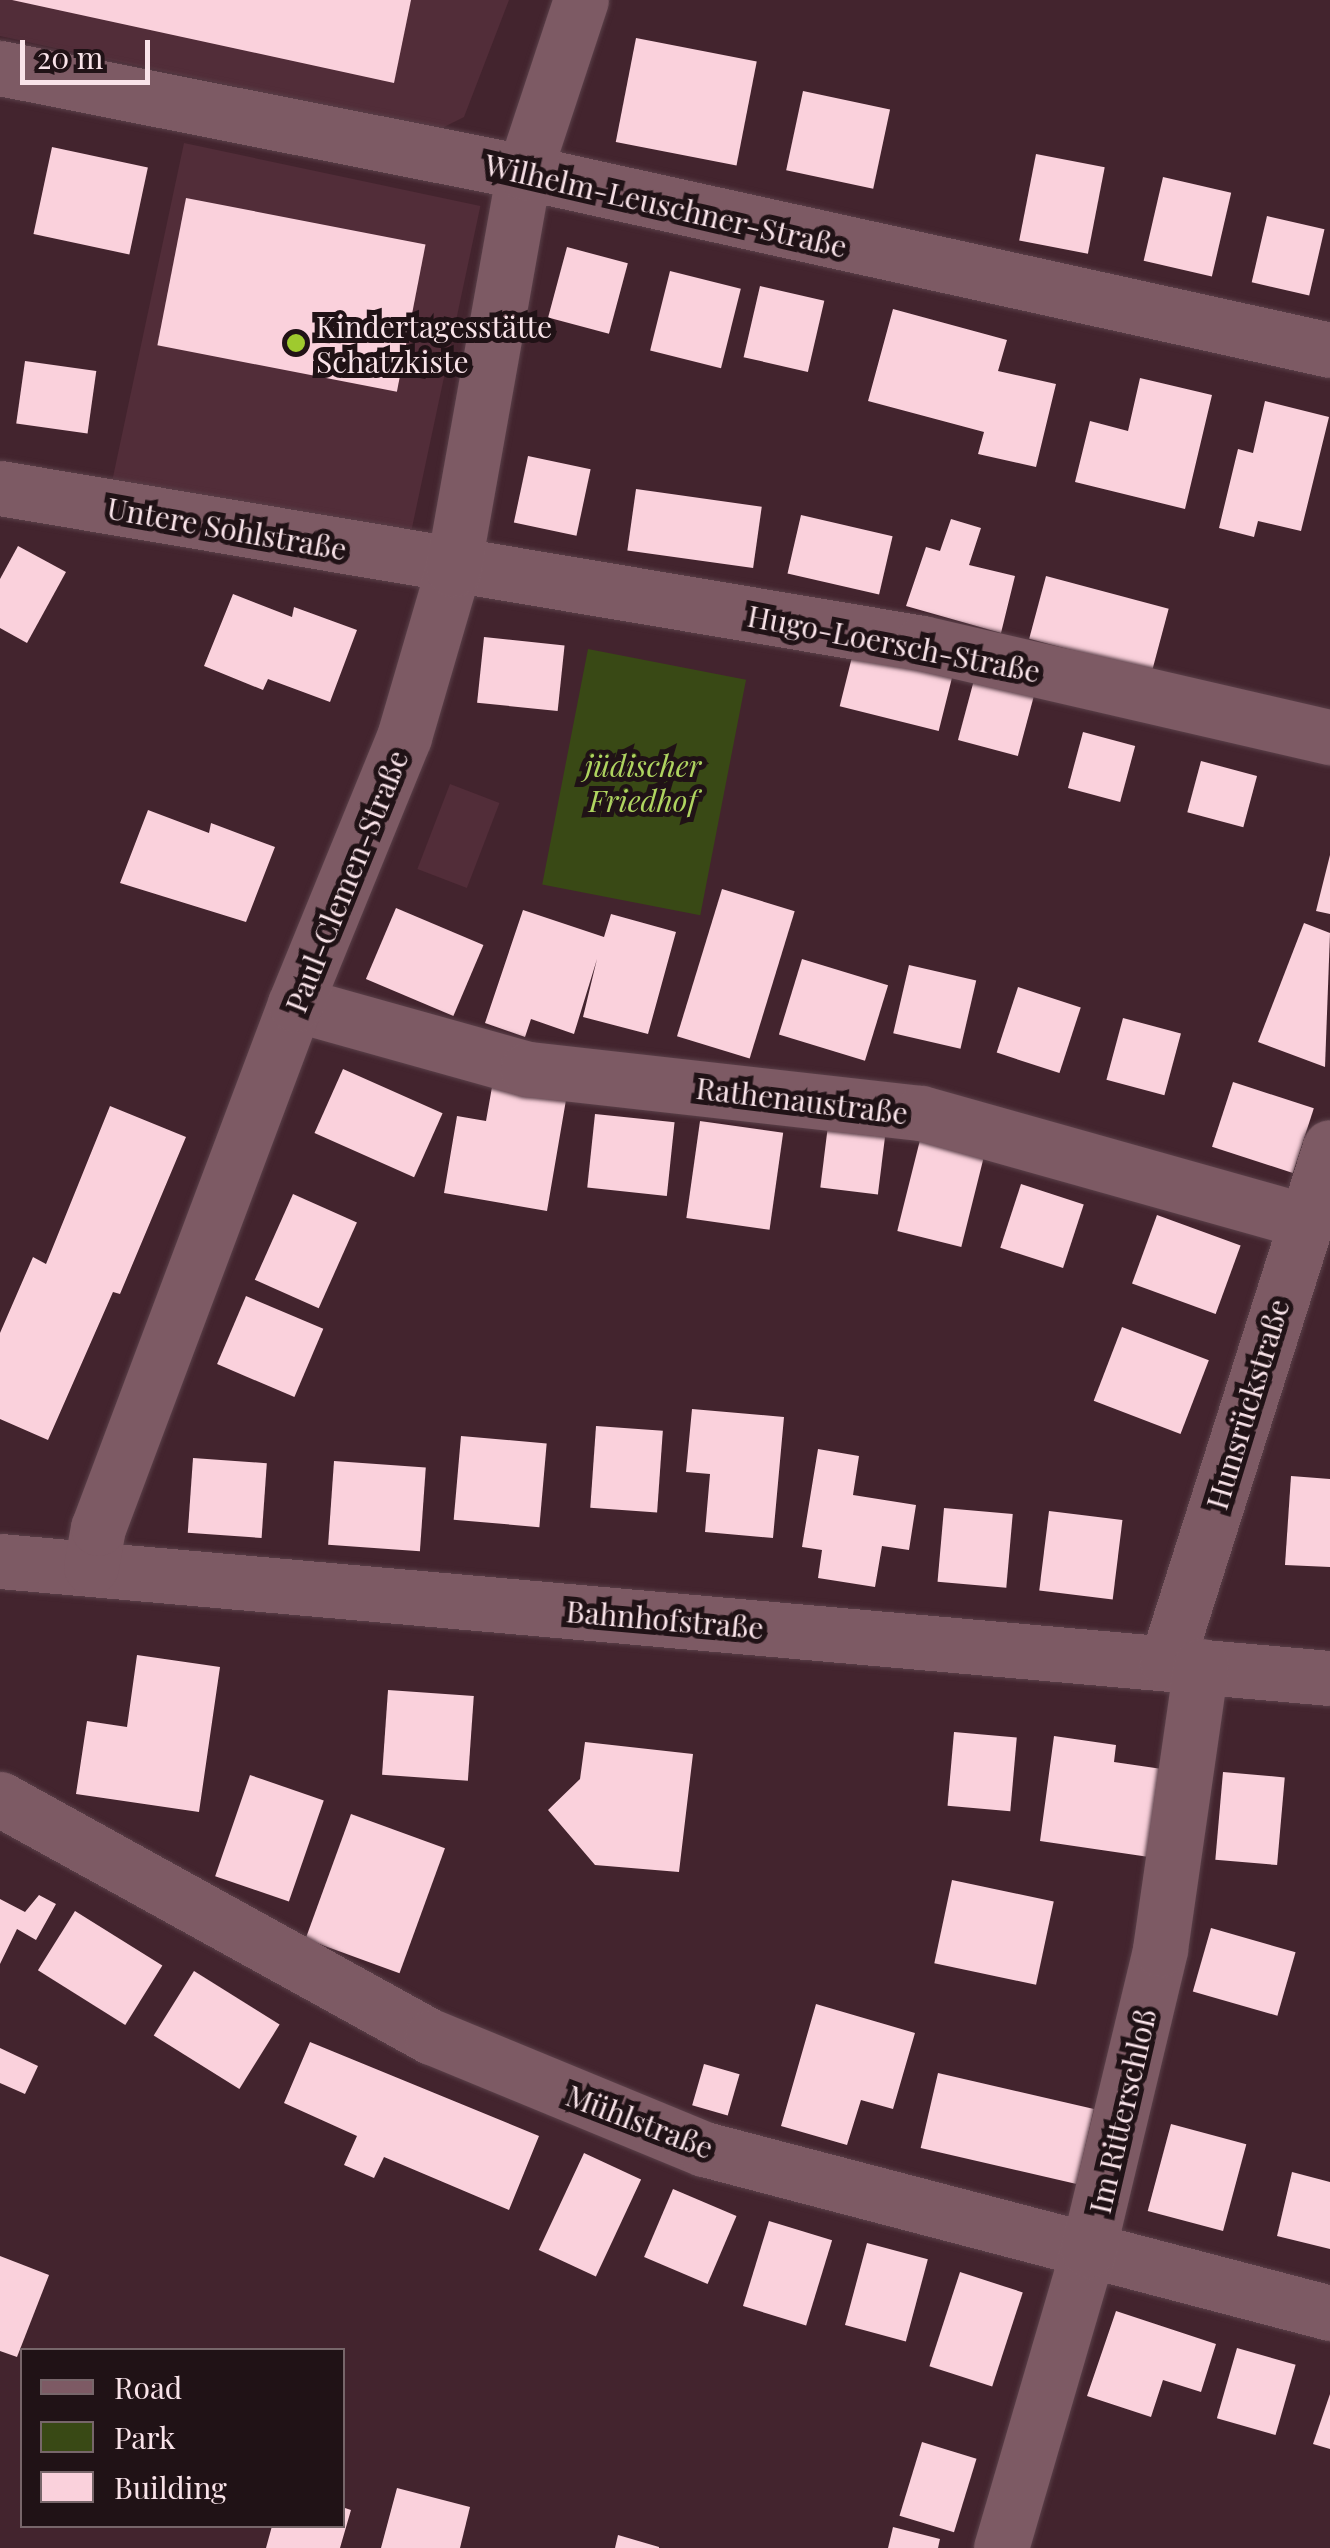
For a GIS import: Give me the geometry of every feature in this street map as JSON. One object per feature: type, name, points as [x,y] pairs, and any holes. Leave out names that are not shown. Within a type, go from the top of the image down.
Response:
[{"type":"street","name":"Paul-Clemen-Straße","points":[[92,1567],[98,1528],[295,1004],[404,737],[454,568],[524,172],[582,0]]},
{"type":"street","name":"Wilhelm-Leuschner-Straße","points":[[0,68],[524,172],[1330,350]]},
{"type":"street","name":"Untere Sohlstraße","points":[[0,488],[454,568]]},
{"type":"street","name":"Hugo-Loersch-Straße","points":[[454,568],[922,643],[1330,737]]},
{"type":"street","name":"Rathenaustraße","points":[[295,1004],[528,1069],[921,1113],[1304,1221]]},
{"type":"street","name":"Hunsrückstraße","points":[[1184,1663],[1304,1221],[1328,1163]]},
{"type":"street","name":"Bahnhofstraße","points":[[0,1561],[1330,1678]]},
{"type":"street","name":"Im Ritterschloß","points":[[1000,2548],[1088,2250],[1160,1949],[1184,1663]]},
{"type":"street","name":"Mühlstraße","points":[[0,1799],[450,2044],[704,2149],[1330,2313]]},
{"type":"shaded area","points":[[0,0],[509,0],[464,117],[438,130],[0,36]]},
{"type":"shaded area","name":"Kindertagesstätte Schatzkiste","points":[[184,143],[480,206],[409,543],[112,480]]},
{"type":"shaded area","points":[[450,784],[499,803],[467,888],[417,869]]},
{"type":"green space","name":"jüdischer Friedhof","points":[[588,649],[746,680],[700,915],[542,885]]},
{"type":"building","points":[[12,0],[411,0],[394,83]]},
{"type":"building","points":[[636,38],[757,61],[737,166],[616,142]]},
{"type":"building","points":[[803,91],[890,110],[873,189],[786,170]]},
{"type":"building","points":[[52,147],[148,167],[129,254],[33,234]]},
{"type":"building","points":[[1036,154],[1105,167],[1088,254],[1019,240]]},
{"type":"building","points":[[1163,177],[1231,193],[1212,277],[1144,261]]},
{"type":"building","points":[[186,198],[426,245],[397,392],[157,345]]},
{"type":"building","points":[[1267,216],[1324,229],[1309,296],[1252,282]]},
{"type":"building","points":[[567,247],[628,263],[609,334],[548,318]]},
{"type":"building","points":[[670,271],[741,289],[721,368],[650,351]]},
{"type":"building","points":[[760,286],[824,301],[808,372],[744,357]]},
{"type":"building","points":[[893,309],[1007,340],[998,371],[1056,384],[1036,467],[978,454],[984,432],[868,401]]},
{"type":"building","points":[[25,361],[96,371],[88,433],[16,423]]},
{"type":"building","points":[[1140,378],[1212,395],[1185,509],[1075,482],[1090,421],[1128,431]]},
{"type":"building","points":[[1265,401],[1329,417],[1301,531],[1258,521],[1254,537],[1219,528],[1238,449],[1253,453]]},
{"type":"building","points":[[528,456],[591,469],[576,536],[514,523]]},
{"type":"building","points":[[636,489],[762,507],[753,568],[627,550]]},
{"type":"building","points":[[801,515],[893,536],[879,595],[788,573]]},
{"type":"building","points":[[951,519],[981,528],[969,565],[1015,576],[1001,633],[906,606],[926,547],[940,551]]},
{"type":"building","points":[[18,546],[66,572],[27,643],[0,628],[0,579]]},
{"type":"building","points":[[1046,576],[1169,609],[1152,672],[1029,639]]},
{"type":"building","points":[[233,594],[292,617],[294,607],[357,630],[330,702],[268,679],[263,690],[204,666]]},
{"type":"building","points":[[484,637],[565,645],[558,711],[477,703]]},
{"type":"building","points":[[853,653],[952,678],[939,731],[840,706]]},
{"type":"building","points":[[974,680],[1034,696],[1018,756],[958,740]]},
{"type":"building","points":[[1083,732],[1135,746],[1120,802],[1068,788]]},
{"type":"building","points":[[1201,761],[1257,776],[1243,827],[1187,812]]},
{"type":"building","points":[[148,810],[209,833],[211,823],[275,847],[246,922],[120,883]]},
{"type":"building","points":[[1330,855],[1330,914],[1316,911]]},
{"type":"building","points":[[722,889],[795,911],[750,1058],[677,1036]]},
{"type":"building","points":[[396,908],[483,945],[453,1016],[366,979]]},
{"type":"building","points":[[523,910],[604,937],[611,914],[676,932],[648,1034],[583,1017],[597,959],[574,1034],[531,1019],[525,1037],[485,1023]]},
{"type":"building","points":[[1304,923],[1330,933],[1325,1067],[1258,1042]]},
{"type":"building","points":[[802,959],[888,985],[865,1061],[779,1035]]},
{"type":"building","points":[[909,965],[976,981],[960,1049],[893,1033]]},
{"type":"building","points":[[1018,987],[1081,1007],[1059,1073],[997,1053]]},
{"type":"building","points":[[1123,1018],[1181,1034],[1164,1095],[1106,1080]]},
{"type":"building","points":[[343,1069],[443,1113],[414,1177],[315,1133]]},
{"type":"building","points":[[1233,1082],[1314,1108],[1293,1173],[1212,1147]]},
{"type":"building","points":[[492,1087],[566,1100],[547,1211],[444,1193],[457,1116],[486,1121]]},
{"type":"building","points":[[110,1106],[186,1137],[120,1294],[113,1292],[48,1440],[0,1419],[0,1333],[33,1257],[46,1264]]},
{"type":"building","points":[[595,1114],[675,1122],[667,1196],[587,1188]]},
{"type":"building","points":[[829,1117],[887,1124],[878,1195],[820,1187]]},
{"type":"building","points":[[700,1121],[783,1133],[770,1230],[686,1218]]},
{"type":"building","points":[[921,1136],[985,1152],[961,1247],[897,1231]]},
{"type":"building","points":[[1021,1184],[1084,1204],[1063,1268],[1000,1248]]},
{"type":"building","points":[[293,1194],[357,1222],[319,1308],[255,1280]]},
{"type":"building","points":[[1157,1215],[1241,1245],[1216,1314],[1132,1284]]},
{"type":"building","points":[[246,1296],[323,1329],[294,1397],[217,1364]]},
{"type":"building","points":[[1122,1327],[1209,1360],[1181,1434],[1094,1401]]},
{"type":"building","points":[[692,1409],[784,1417],[773,1538],[705,1532],[710,1474],[686,1472]]},
{"type":"building","points":[[596,1426],[663,1431],[657,1512],[590,1508]]},
{"type":"building","points":[[461,1436],[547,1443],[539,1527],[454,1520]]},
{"type":"building","points":[[818,1449],[859,1456],[853,1495],[916,1505],[909,1550],[882,1546],[875,1587],[818,1578],[822,1550],[802,1547]]},
{"type":"building","points":[[193,1458],[267,1463],[262,1538],[188,1533]]},
{"type":"building","points":[[334,1461],[426,1467],[420,1551],[328,1545]]},
{"type":"building","points":[[1291,1476],[1330,1479],[1330,1567],[1285,1565]]},
{"type":"building","points":[[944,1508],[1013,1514],[1006,1588],[938,1582]]},
{"type":"building","points":[[1049,1511],[1122,1520],[1113,1599],[1039,1590]]},
{"type":"building","points":[[137,1655],[220,1667],[199,1812],[76,1794],[87,1721],[127,1727]]},
{"type":"building","points":[[388,1690],[474,1696],[468,1781],[382,1775]]},
{"type":"building","points":[[954,1732],[1017,1737],[1010,1811],[948,1806]]},
{"type":"building","points":[[1054,1736],[1116,1745],[1114,1762],[1162,1769],[1149,1857],[1040,1841]]},
{"type":"building","points":[[585,1742],[693,1754],[679,1872],[595,1865],[548,1810],[580,1779]]},
{"type":"building","points":[[1223,1772],[1285,1777],[1277,1865],[1215,1860]]},
{"type":"building","points":[[250,1775],[324,1800],[289,1902],[215,1876]]},
{"type":"building","points":[[351,1814],[445,1848],[399,1973],[306,1939]]},
{"type":"building","points":[[952,1880],[1054,1902],[1036,1985],[934,1963]]},
{"type":"building","points":[[39,1895],[56,1904],[36,1940],[17,1929],[0,1964],[0,1899],[25,1912]]},
{"type":"building","points":[[75,1911],[162,1966],[125,2025],[38,1970]]},
{"type":"building","points":[[1211,1928],[1296,1952],[1277,2016],[1193,1991]]},
{"type":"building","points":[[194,1971],[280,2025],[239,2089],[154,2035]]},
{"type":"building","points":[[816,2004],[915,2033],[893,2109],[861,2100],[847,2145],[781,2126]]},
{"type":"building","points":[[310,2042],[539,2136],[509,2210],[384,2157],[374,2178],[344,2165],[357,2136],[284,2103]]},
{"type":"building","points":[[0,2048],[38,2066],[25,2094],[0,2083]]},
{"type":"building","points":[[704,2064],[740,2074],[728,2116],[692,2105]]},
{"type":"building","points":[[938,2073],[1094,2109],[1077,2184],[921,2148]]},
{"type":"building","points":[[1171,2124],[1246,2144],[1223,2231],[1148,2211]]},
{"type":"building","points":[[584,2153],[641,2180],[596,2277],[539,2250]]},
{"type":"building","points":[[1292,2172],[1330,2182],[1330,2249],[1277,2236]]},
{"type":"building","points":[[673,2189],[737,2216],[708,2284],[644,2257]]},
{"type":"building","points":[[769,2221],[832,2240],[806,2325],[743,2306]]},
{"type":"building","points":[[867,2243],[928,2259],[906,2341],[845,2325]]},
{"type":"building","points":[[0,2256],[49,2275],[17,2357],[0,2351]]},
{"type":"building","points":[[960,2272],[1023,2292],[992,2387],[929,2366]]},
{"type":"building","points":[[1116,2311],[1216,2344],[1201,2392],[1163,2380],[1151,2417],[1087,2396]]},
{"type":"building","points":[[1237,2348],[1296,2365],[1276,2435],[1217,2418]]},
{"type":"building","points":[[1330,2394],[1330,2449],[1313,2444]]},
{"type":"building","points":[[922,2442],[977,2459],[954,2532],[899,2516]]},
{"type":"building","points":[[397,2488],[470,2507],[460,2548],[381,2548]]},
{"type":"building","points":[[345,2508],[351,2510],[340,2548],[266,2548],[271,2528],[345,2528]]},
{"type":"building","points":[[893,2527],[940,2539],[938,2548],[888,2548]]},
{"type":"building","points":[[618,2535],[659,2547],[659,2548],[615,2548]]},
{"type":"place","name":"Kindertagesstätte Schatzkiste","points":[[296,343]]}]
